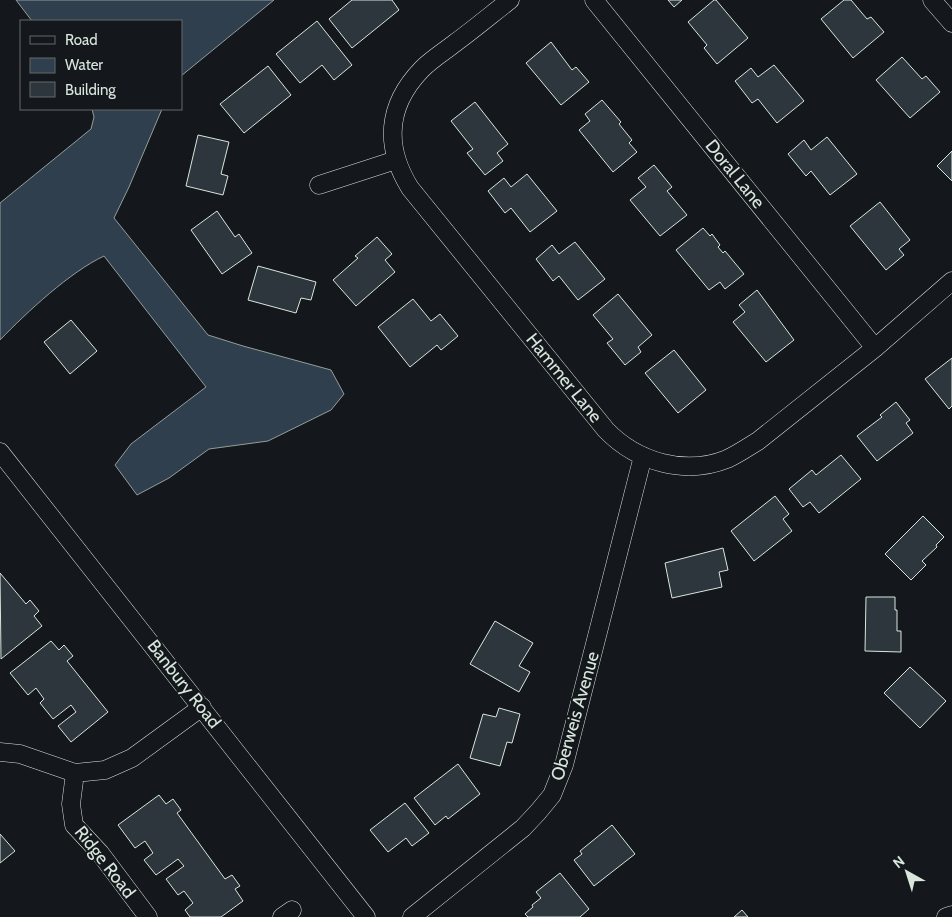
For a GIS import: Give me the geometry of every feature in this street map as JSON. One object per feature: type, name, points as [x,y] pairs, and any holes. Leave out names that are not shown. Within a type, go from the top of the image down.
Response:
[{"type":"street","name":"Hammer Lane","points":[[510,0],[424,68],[410,84],[399,102],[395,116],[393,130],[396,160],[410,188],[606,430],[623,445],[654,461],[678,466],[702,465],[732,457],[758,441],[875,348],[952,281]]},
{"type":"street","name":"Doral Lane","points":[[594,0],[875,348]]},
{"type":"street","points":[[932,0],[952,23]]},
{"type":"street","points":[[320,185],[396,160]]},
{"type":"street","name":"Banbury Road","points":[[0,452],[366,917]]},
{"type":"street","name":"Oberweis Avenue","points":[[412,917],[523,828],[552,795],[564,765],[643,456]]},
{"type":"street","points":[[0,752],[20,754],[75,773],[105,770],[132,758],[202,707]]},
{"type":"street","name":"Ridge Road","points":[[75,773],[71,804],[74,825],[100,852],[148,917]]},
{"type":"street","points":[[946,917],[952,915]]},
{"type":"water","points":[[16,0],[274,0],[182,75],[182,20],[31,20]]},
{"type":"water","points":[[92,110],[162,110],[114,218],[208,335],[331,370],[344,394],[331,410],[268,441],[209,449],[169,478],[137,495],[115,465],[131,444],[206,387],[104,256],[63,282],[0,340],[0,203],[91,129],[94,117]]},
{"type":"building","points":[[352,0],[392,0],[399,10],[352,48],[329,19]]},
{"type":"building","points":[[668,0],[682,0],[674,7]]},
{"type":"building","points":[[714,0],[748,38],[717,64],[704,48],[707,45],[688,22]]},
{"type":"building","points":[[844,0],[851,0],[867,19],[871,17],[884,32],[853,58],[821,19]]},
{"type":"building","points":[[317,21],[352,65],[334,80],[322,65],[300,83],[276,54]]},
{"type":"building","points":[[551,42],[572,70],[576,67],[589,82],[561,105],[526,63]]},
{"type":"building","points":[[902,57],[922,79],[926,76],[940,92],[910,118],[876,80]]},
{"type":"building","points":[[774,65],[804,101],[777,123],[758,99],[752,103],[735,81],[751,68],[758,77]]},
{"type":"building","points":[[268,66],[291,95],[244,133],[220,104]]},
{"type":"building","points":[[602,100],[621,122],[619,124],[632,140],[629,143],[637,152],[613,172],[579,130],[590,121],[585,114]]},
{"type":"building","points":[[475,102],[508,144],[497,153],[503,161],[485,175],[467,153],[473,149],[451,121]]},
{"type":"building","points":[[198,135],[229,142],[221,174],[228,176],[223,195],[186,186]]},
{"type":"building","points":[[827,137],[857,174],[830,195],[811,171],[806,176],[788,154],[804,140],[811,150]]},
{"type":"building","points":[[952,151],[952,181],[937,166]]},
{"type":"building","points":[[654,165],[672,187],[667,191],[687,215],[660,236],[630,200],[646,187],[638,178]]},
{"type":"building","points":[[527,174],[557,211],[530,232],[511,208],[505,213],[488,191],[504,178],[511,187]]},
{"type":"building","points":[[880,202],[910,240],[899,249],[904,255],[886,270],[850,226]]},
{"type":"building","points":[[217,211],[235,237],[239,234],[252,253],[222,274],[191,230]]},
{"type":"building","points":[[703,228],[710,236],[712,234],[720,245],[718,247],[723,253],[725,251],[744,274],[725,289],[720,282],[709,290],[676,250]]},
{"type":"building","points":[[377,237],[392,254],[385,260],[395,272],[356,306],[333,280],[358,258],[355,256]]},
{"type":"building","points":[[575,242],[605,279],[578,300],[559,276],[553,281],[536,259],[552,245],[559,254]]},
{"type":"building","points":[[258,266],[316,282],[311,300],[301,298],[296,313],[248,300]]},
{"type":"building","points":[[757,290],[794,340],[766,362],[733,322],[745,312],[739,305]]},
{"type":"building","points":[[618,294],[652,335],[638,347],[641,352],[625,365],[607,343],[613,339],[593,315]]},
{"type":"building","points":[[413,299],[431,321],[440,314],[458,336],[441,350],[437,345],[410,367],[378,327]]},
{"type":"building","points":[[71,320],[97,351],[70,374],[44,342]]},
{"type":"building","points":[[674,350],[706,390],[678,413],[645,373]]},
{"type":"building","points":[[952,358],[952,406],[949,409],[925,379]]},
{"type":"building","points":[[896,402],[910,420],[906,423],[913,433],[877,461],[857,436],[882,417],[880,415]]},
{"type":"building","points":[[841,455],[861,479],[819,513],[810,502],[803,507],[789,489],[812,470],[816,475]]},
{"type":"building","points":[[775,496],[789,514],[783,519],[792,531],[754,561],[731,531]]},
{"type":"building","points":[[923,516],[944,537],[936,545],[937,547],[922,561],[926,565],[911,580],[885,554]]},
{"type":"building","points":[[723,548],[728,570],[719,572],[722,587],[672,598],[665,563]]},
{"type":"building","points":[[0,573],[26,604],[30,600],[39,611],[34,616],[42,626],[1,659]]},
{"type":"building","points":[[866,597],[895,597],[897,631],[901,631],[901,652],[865,651]]},
{"type":"building","points":[[495,621],[533,643],[519,666],[530,672],[519,692],[470,664]]},
{"type":"building","points":[[51,641],[59,650],[64,645],[73,656],[67,661],[108,712],[71,742],[58,726],[76,712],[71,705],[53,719],[40,703],[44,699],[36,688],[28,695],[10,673]]},
{"type":"building","points":[[910,667],[946,701],[920,728],[884,693]]},
{"type":"building","points":[[499,708],[520,714],[512,743],[507,742],[500,766],[470,758],[483,714],[496,717]]},
{"type":"building","points":[[458,764],[480,794],[448,819],[446,816],[435,825],[414,798]]},
{"type":"building","points":[[159,795],[166,804],[173,799],[181,810],[177,813],[225,879],[232,875],[240,886],[235,889],[243,901],[221,917],[190,917],[185,910],[193,903],[184,891],[178,895],[166,879],[184,866],[178,859],[156,875],[144,860],[153,853],[145,841],[135,848],[118,825]]},
{"type":"building","points":[[405,803],[429,833],[412,846],[406,838],[388,852],[370,830]]},
{"type":"building","points":[[612,825],[635,854],[594,886],[574,860],[582,854],[580,851]]},
{"type":"building","points":[[0,834],[15,851],[0,863]]},
{"type":"building","points":[[560,873],[589,909],[580,917],[528,917],[525,914],[541,898],[536,892]]},
{"type":"building","points":[[742,910],[748,917],[734,917]]}]
